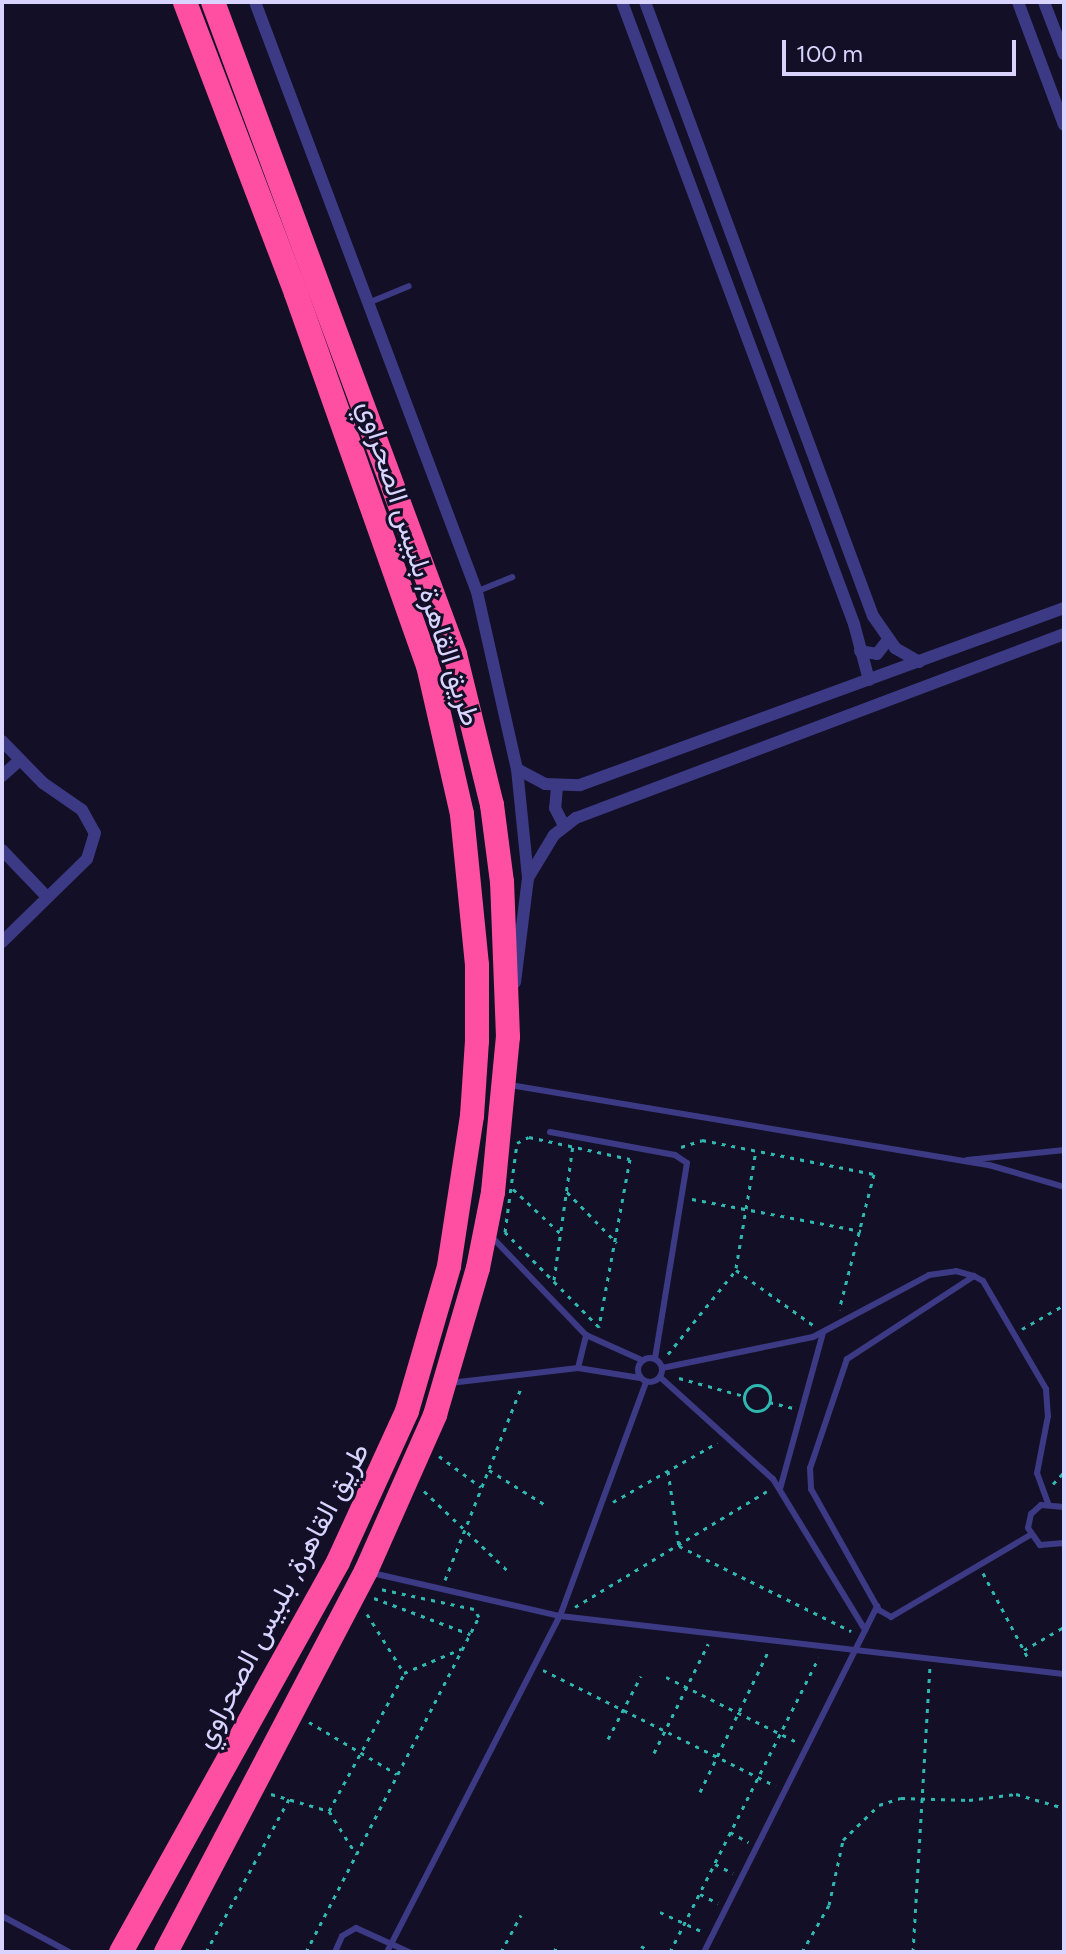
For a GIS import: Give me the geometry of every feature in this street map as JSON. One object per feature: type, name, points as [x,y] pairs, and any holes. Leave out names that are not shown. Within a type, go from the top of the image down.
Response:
[{"type":"highway","name":"طريق القاهرة, بلبيس الصحراوي","points":[[121,1952],[338,1562],[407,1411],[452,1251],[472,1116],[477,1041],[468,859],[428,666],[296,293],[185,2]]},
{"type":"highway","name":"طريق القاهرة, بلبيس الصحراوي","points":[[170,1945],[292,1712],[362,1588],[423,1445],[445,1384],[485,1230],[505,1084],[508,1037],[502,882],[492,805],[455,654],[213,2]]},
{"type":"highway","points":[[139,1920],[155,1941],[170,1945]]},
{"type":"street","points":[[622,2],[854,624],[869,680]]},
{"type":"street","points":[[645,2],[873,616],[888,640],[919,662]]},
{"type":"street","points":[[1018,2],[1064,125]]},
{"type":"street","points":[[1044,2],[1064,54]]},
{"type":"street","points":[[259,3],[477,592],[517,769],[528,878],[508,1037]]},
{"type":"street","points":[[517,769],[557,787],[580,785],[1064,608]]},
{"type":"street","points":[[528,878],[564,826],[1064,634]]},
{"type":"street","points":[[860,651],[877,654],[888,640]]},
{"type":"street","points":[[2,741],[20,760],[82,810],[95,833],[87,859],[2,942]]},
{"type":"street","points":[[2,776],[20,760]]},
{"type":"street","points":[[557,787],[555,808],[564,826]]},
{"type":"street","points":[[2,850],[47,897]]},
{"type":"lane","points":[[368,303],[409,286]]},
{"type":"lane","points":[[477,592],[512,577]]},
{"type":"lane","points":[[505,1084],[964,1161],[1064,1187]]},
{"type":"lane","points":[[550,1132],[675,1155],[689,1166],[660,1368]]},
{"type":"lane","points":[[964,1161],[1064,1150]]},
{"type":"lane","points":[[485,1230],[586,1335],[660,1368],[779,1487],[863,1633]]},
{"type":"lane","points":[[445,1384],[578,1368],[643,1380],[660,1368],[823,1333],[929,1275],[956,1271],[983,1281],[1042,1376],[1048,1398],[1037,1473],[1048,1503]]},
{"type":"lane","points":[[974,1276],[847,1359],[810,1468],[813,1495],[885,1616],[901,1615],[1030,1535]]},
{"type":"lane","points":[[779,1487],[823,1333]]},
{"type":"lane","points":[[578,1368],[586,1335]]},
{"type":"lane","points":[[387,1952],[560,1616],[602,1509],[643,1380],[642,1360]]},
{"type":"lane","points":[[1030,1535],[1031,1514],[1048,1503],[1064,1507]]},
{"type":"lane","points":[[1030,1535],[1047,1547],[1064,1543]]},
{"type":"lane","points":[[362,1588],[441,1591],[560,1616],[1064,1674]]},
{"type":"lane","points":[[704,1952],[877,1606]]},
{"type":"lane","points":[[2,1916],[69,1952]]},
{"type":"lane","points":[[335,1952],[342,1936],[356,1928],[409,1952]]},
{"type":"path","points":[[551,1299],[575,1137]]},
{"type":"path","points":[[521,1138],[573,1146],[630,1159],[600,1326],[505,1232],[510,1186],[521,1138]]},
{"type":"path","points":[[675,1155],[695,1140],[871,1171],[875,1180],[835,1325]]},
{"type":"path","points":[[756,1150],[736,1270],[660,1368],[744,1396],[754,1411],[769,1402],[802,1411]]},
{"type":"path","points":[[510,1186],[561,1234]]},
{"type":"path","points":[[567,1192],[617,1243]]},
{"type":"path","points":[[685,1198],[861,1231]]},
{"type":"path","points":[[736,1270],[823,1333]]},
{"type":"path","points":[[1015,1332],[1064,1305]]},
{"type":"path","points":[[441,1591],[527,1373]]},
{"type":"path","points":[[744,1396],[750,1388],[760,1386],[768,1392],[769,1402]]},
{"type":"path","points":[[602,1509],[728,1437]]},
{"type":"path","points":[[423,1445],[482,1487]]},
{"type":"path","points":[[489,1470],[544,1504]]},
{"type":"path","points":[[668,1471],[679,1546]]},
{"type":"path","points":[[410,1478],[508,1571]]},
{"type":"path","points":[[560,1616],[779,1487]]},
{"type":"path","points":[[679,1546],[863,1633]]},
{"type":"path","points":[[980,1566],[1035,1671]]},
{"type":"path","points":[[362,1588],[470,1634]]},
{"type":"path","points":[[306,1952],[479,1617],[474,1609],[362,1588]]},
{"type":"path","points":[[362,1588],[404,1673]]},
{"type":"path","points":[[1024,1650],[1064,1627]]},
{"type":"path","points":[[654,1753],[713,1634]]},
{"type":"path","points":[[700,1792],[774,1641]]},
{"type":"path","points":[[670,1952],[824,1647]]},
{"type":"path","points":[[329,1811],[404,1673],[463,1648]]},
{"type":"path","points":[[913,1952],[930,1659]]},
{"type":"path","points":[[536,1666],[785,1791]]},
{"type":"path","points":[[608,1739],[641,1676]]},
{"type":"path","points":[[666,1677],[806,1747]]},
{"type":"path","points":[[292,1712],[397,1774]]},
{"type":"path","points":[[252,1789],[329,1811],[356,1854]]},
{"type":"path","points":[[802,1952],[824,1918],[839,1851],[849,1831],[879,1805],[922,1797],[1028,1795],[1064,1808]]},
{"type":"path","points":[[206,1952],[289,1799]]},
{"type":"path","points":[[730,1832],[757,1847]]},
{"type":"path","points":[[715,1864],[742,1877]]},
{"type":"path","points":[[700,1894],[727,1907]]},
{"type":"path","points":[[660,1912],[712,1936]]},
{"type":"path","points":[[501,1952],[521,1915]]},
{"type":"path","points":[[554,1952],[558,1944]]},
{"type":"path","points":[[641,1946],[652,1952]]}]
